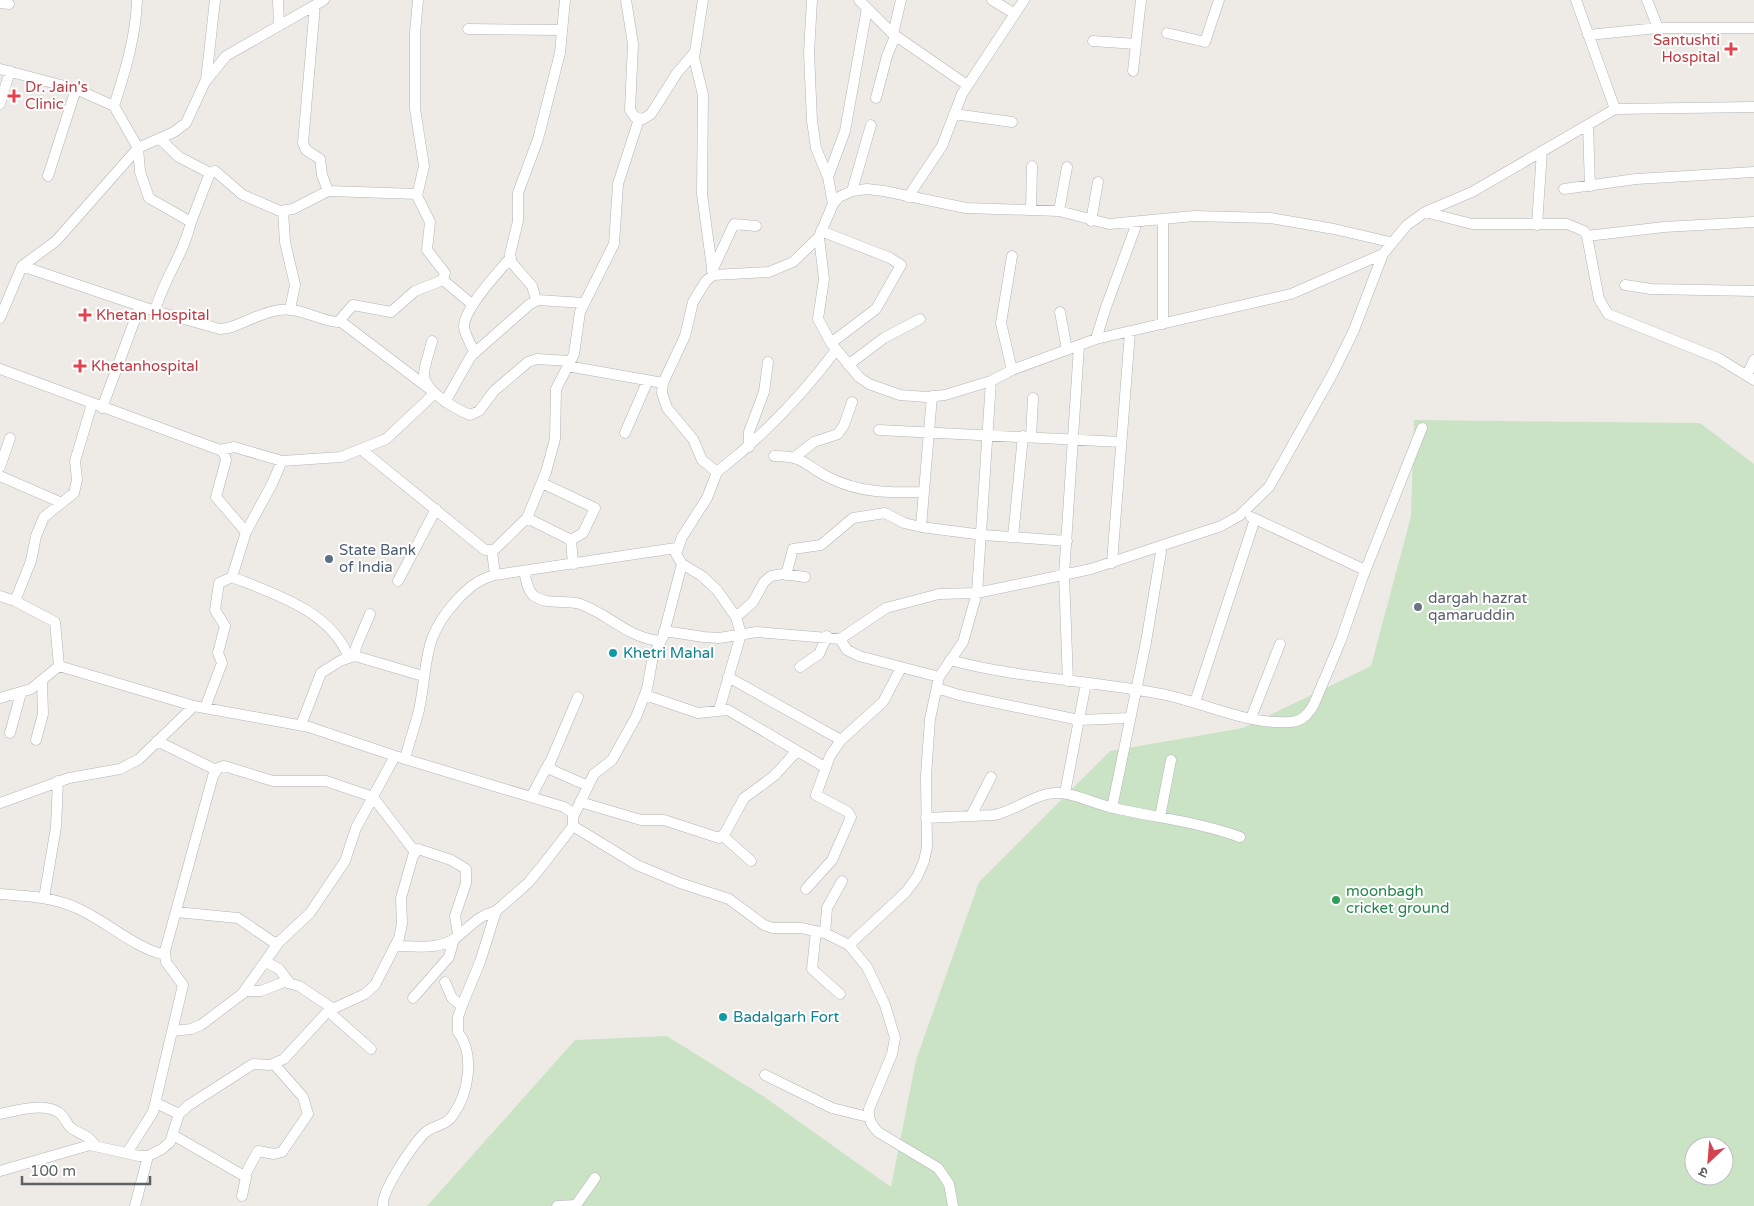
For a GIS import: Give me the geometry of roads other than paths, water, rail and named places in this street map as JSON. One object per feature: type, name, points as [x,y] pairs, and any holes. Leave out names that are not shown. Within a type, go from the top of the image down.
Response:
[{"type":"street","points":[[114,106],[126,68],[136,16],[137,0]]},
{"type":"street","points":[[206,82],[215,0]]},
{"type":"street","points":[[278,0],[279,26]]},
{"type":"street","points":[[418,0],[415,33],[415,109],[424,166],[417,199],[430,222],[427,250],[445,273],[443,280]]},
{"type":"street","points":[[475,353],[464,326],[472,305],[510,258],[510,248],[518,221],[518,193],[538,139],[560,53],[565,0]]},
{"type":"street","points":[[626,0],[633,44],[630,110],[639,119]]},
{"type":"street","points":[[703,0],[695,52],[703,95],[702,194],[712,273]]},
{"type":"street","points":[[812,0],[809,53],[812,121],[818,156],[828,177],[833,204]]},
{"type":"street","points":[[876,98],[894,35],[900,0]]},
{"type":"street","points":[[992,0],[1015,14]]},
{"type":"street","points":[[908,197],[942,146],[967,85],[1024,0]]},
{"type":"street","points":[[1133,71],[1142,0]]},
{"type":"street","points":[[1168,33],[1205,42],[1219,0]]},
{"type":"street","points":[[1576,0],[1615,109]]},
{"type":"street","points":[[1647,0],[1658,28]]},
{"type":"street","points":[[0,318],[22,266],[56,241],[89,200],[138,148],[160,139],[186,123],[206,82],[226,56],[320,3]]},
{"type":"street","points":[[320,3],[303,143],[306,150],[320,159],[322,175],[328,190]]},
{"type":"street","points":[[828,177],[846,131],[863,4]]},
{"type":"street","points":[[863,4],[894,35],[967,85]]},
{"type":"street","points":[[1588,35],[1658,28],[1754,28]]},
{"type":"street","points":[[468,29],[562,30]]},
{"type":"street","points":[[1093,41],[1136,44]]},
{"type":"street","points":[[639,119],[647,118],[651,114],[677,73],[695,52]]},
{"type":"street","points":[[0,104],[5,70],[76,89],[114,106],[138,148],[140,172],[149,198],[191,222]]},
{"type":"street","points":[[48,176],[76,89]]},
{"type":"street","points":[[524,571],[529,588],[535,596],[550,602],[580,604],[638,636],[704,637],[757,632],[840,638],[886,608],[939,594],[977,594],[1064,575],[1112,563],[1221,526],[1243,513],[1269,487],[1333,373],[1354,330],[1382,254],[1390,242],[1407,225],[1425,212],[1472,192],[1615,109],[1754,107]]},
{"type":"street","points":[[954,114],[1012,122]]},
{"type":"street","points":[[492,551],[528,518],[542,483],[554,440],[556,389],[576,347],[578,322],[584,303],[614,244],[618,184],[639,119]]},
{"type":"street","points":[[852,191],[871,125]]},
{"type":"street","points":[[1588,125],[1590,186]]},
{"type":"street","points":[[160,139],[179,157],[210,173],[215,171],[243,195],[275,210],[293,209],[328,190],[417,194]]},
{"type":"street","points":[[1537,225],[1542,151]]},
{"type":"street","points":[[1031,210],[1032,166]]},
{"type":"street","points":[[1059,211],[1067,167]]},
{"type":"street","points":[[1564,189],[1636,180],[1754,172]]},
{"type":"street","points":[[155,311],[164,284],[180,255],[210,173]]},
{"type":"street","points":[[1091,221],[1098,182]]},
{"type":"street","points":[[712,273],[769,272],[793,262],[820,234],[833,204],[839,196],[852,191],[884,190],[908,197],[966,208],[1059,211],[1091,221],[1109,224],[1137,223],[1194,216],[1242,215],[1334,229],[1390,242]]},
{"type":"street","points":[[283,211],[284,233],[295,284],[290,309]]},
{"type":"street","points":[[1425,212],[1472,224],[1568,224],[1584,231],[1587,236],[1599,299],[1608,314],[1718,358],[1750,377],[1754,360]]},
{"type":"street","points":[[1163,324],[1164,220]]},
{"type":"street","points":[[1587,236],[1664,227],[1754,222]]},
{"type":"street","points":[[1096,339],[1137,223]]},
{"type":"street","points":[[717,472],[702,460],[693,439],[667,408],[662,393],[663,383],[685,336],[693,302],[712,273],[734,224],[756,226]]},
{"type":"street","points":[[719,710],[741,634],[736,617],[710,582],[682,564],[676,554],[676,548],[707,498],[717,472],[749,447],[792,405],[834,347],[876,309],[901,265],[890,258],[820,234]]},
{"type":"street","points":[[820,234],[824,279],[818,319],[834,347],[859,377],[881,390],[900,395],[945,395],[991,381],[1012,370],[1096,339],[1291,294],[1382,254]]},
{"type":"street","points":[[1012,256],[1001,323],[1012,370]]},
{"type":"street","points":[[510,258],[528,279],[536,300]]},
{"type":"street","points":[[22,266],[155,311],[220,329],[235,326],[273,311],[290,309],[333,322],[340,321],[353,305],[391,312],[416,291],[443,280]]},
{"type":"street","points":[[443,280],[472,305]]},
{"type":"street","points":[[1625,285],[1651,289],[1754,291]]},
{"type":"street","points":[[445,402],[475,353],[536,300],[584,303]]},
{"type":"street","points":[[15,601],[32,561],[36,536],[44,517],[54,507],[68,500],[76,488],[75,461],[140,306]]},
{"type":"street","points":[[1060,312],[1067,350]]},
{"type":"street","points":[[848,365],[884,338],[920,319]]},
{"type":"street","points":[[340,321],[445,402],[474,415],[501,384],[528,362],[538,359],[663,383]]},
{"type":"street","points":[[1112,563],[1130,332]]},
{"type":"street","points":[[432,341],[424,375],[426,382],[435,393]]},
{"type":"street","points":[[1068,681],[1064,575],[1079,346]]},
{"type":"street","points":[[749,447],[749,432],[764,392],[768,362]]},
{"type":"street","points":[[0,369],[220,450],[224,453],[226,460],[216,496],[246,532]]},
{"type":"street","points":[[625,433],[648,380]]},
{"type":"street","points":[[849,944],[906,892],[917,878],[927,848],[926,818],[930,719],[939,677],[963,642],[977,594],[983,535],[991,381]]},
{"type":"street","points":[[220,450],[234,447],[282,461],[328,459],[362,450],[386,439],[435,393]]},
{"type":"street","points":[[921,527],[932,396]]},
{"type":"street","points":[[1013,536],[1034,398]]},
{"type":"street","points":[[795,457],[814,442],[838,434],[844,425],[852,402]]},
{"type":"street","points":[[950,660],[1013,675],[1136,689],[1195,702],[1251,718],[1292,722],[1308,714],[1342,640],[1365,570],[1422,428]]},
{"type":"street","points":[[879,430],[1121,442]]},
{"type":"street","points":[[0,467],[10,438]]},
{"type":"street","points":[[362,450],[485,550],[492,551]]},
{"type":"street","points":[[774,456],[795,457],[830,478],[864,491],[884,493],[923,492]]},
{"type":"street","points":[[232,577],[246,532],[282,461]]},
{"type":"street","points":[[0,476],[62,503]]},
{"type":"street","points":[[542,483],[595,508],[584,533],[571,540]]},
{"type":"street","points":[[398,581],[436,509]]},
{"type":"street","points":[[786,575],[793,549],[821,546],[853,518],[888,513],[901,522],[921,527],[983,535],[1067,540]]},
{"type":"street","points":[[1243,513],[1365,570]]},
{"type":"street","points":[[528,518],[571,540]]},
{"type":"street","points":[[1195,702],[1255,519]]},
{"type":"street","points":[[571,540],[573,564]]},
{"type":"street","points":[[1112,808],[1162,546]]},
{"type":"street","points":[[242,995],[280,942],[310,914],[345,861],[356,828],[373,797],[400,757],[419,710],[423,676],[432,634],[444,614],[470,586],[495,575],[676,548]]},
{"type":"street","points":[[492,551],[495,575]]},
{"type":"street","points":[[396,946],[428,946],[456,937],[479,917],[496,911],[528,883],[573,821],[580,802],[596,772],[608,764],[616,754],[645,695],[653,656],[662,636],[682,564]]},
{"type":"street","points":[[736,617],[753,602],[767,579],[776,574],[805,578]]},
{"type":"street","points":[[205,708],[222,663],[218,653],[226,626],[215,610],[219,583],[232,577],[293,601],[323,624],[352,657],[423,676]]},
{"type":"street","points":[[0,596],[15,601],[55,622],[58,666],[42,682],[21,693],[0,698]]},
{"type":"street","points":[[301,725],[321,673],[352,657],[370,614]]},
{"type":"street","points":[[800,667],[819,654],[827,636]]},
{"type":"street","points":[[840,638],[847,650],[859,656],[939,677]]},
{"type":"street","points":[[1251,718],[1280,644]]},
{"type":"street","points":[[58,666],[194,706],[301,725],[564,807],[570,810],[573,821],[637,865],[680,883],[729,899],[764,925],[821,932],[849,944],[867,967],[885,1005],[895,1038],[892,1054],[869,1109],[868,1116],[878,1132],[943,1173],[949,1184],[953,1206]]},
{"type":"street","points":[[806,889],[832,860],[851,816],[848,812],[816,795],[828,759],[841,740],[875,711],[901,668]]},
{"type":"street","points":[[728,677],[841,740]]},
{"type":"street","points":[[36,740],[43,714],[42,682]]},
{"type":"street","points":[[1065,794],[1086,683]]},
{"type":"street","points":[[937,688],[959,695],[1078,720],[1130,718]]},
{"type":"street","points":[[10,733],[21,693]]},
{"type":"street","points":[[645,695],[698,713],[728,710],[826,768]]},
{"type":"street","points":[[531,796],[549,763],[578,697]]},
{"type":"street","points":[[0,803],[58,781],[120,769],[139,759],[194,706]]},
{"type":"street","points":[[157,741],[216,770]]},
{"type":"street","points":[[723,836],[744,798],[774,776],[797,750]]},
{"type":"street","points":[[1160,817],[1171,760]]},
{"type":"street","points":[[549,763],[552,770],[588,786]]},
{"type":"street","points":[[127,1153],[150,1120],[174,1031],[183,985],[168,966],[164,955],[216,770],[224,766],[273,781],[326,781],[373,797],[415,852]]},
{"type":"street","points":[[971,816],[991,777]]},
{"type":"street","points":[[44,898],[56,827],[58,781]]},
{"type":"street","points":[[926,818],[1005,813],[1053,793],[1065,794],[1112,808],[1209,826],[1240,837]]},
{"type":"street","points":[[580,802],[634,818],[664,820],[716,837],[723,836],[751,861]]},
{"type":"street","points":[[0,1171],[76,1148],[95,1145],[148,1156],[167,1146],[180,1114],[253,1064],[274,1064],[291,1053],[330,1010],[371,989],[380,977],[396,946],[402,924],[401,898],[415,852],[418,849],[458,863],[466,869],[466,883],[454,916],[456,937],[449,957],[412,998]]},
{"type":"street","points":[[840,994],[812,969],[827,908],[842,880]]},
{"type":"street","points":[[0,894],[44,898],[81,910],[142,947],[164,955]]},
{"type":"street","points":[[383,1206],[382,1199],[391,1182],[420,1139],[426,1132],[444,1124],[454,1115],[463,1094],[468,1078],[467,1051],[464,1039],[458,1032],[462,1006],[480,962],[496,911]]},
{"type":"street","points":[[176,912],[238,918],[273,942],[280,942]]},
{"type":"street","points":[[266,962],[279,968],[289,982],[299,986],[330,1010],[371,1049]]},
{"type":"street","points":[[174,1031],[191,1029],[201,1025],[248,991],[261,991],[289,982]]},
{"type":"street","points":[[445,982],[452,998],[462,1006]]},
{"type":"street","points":[[242,1196],[247,1179],[245,1175],[258,1151],[274,1154],[282,1152],[308,1114],[303,1096],[274,1064]]},
{"type":"street","points":[[765,1075],[832,1108],[868,1116]]},
{"type":"street","points":[[156,1103],[180,1114]]},
{"type":"street","points":[[0,1114],[37,1108],[54,1110],[63,1116],[72,1128],[87,1135],[95,1145]]},
{"type":"street","points":[[173,1135],[245,1175]]},
{"type":"street","points":[[135,1206],[148,1156]]},
{"type":"street","points":[[557,1206],[576,1205],[595,1178]]},
{"type":"place","name":"Santushti Hospital","points":[[1731,49]]},
{"type":"place","name":"Dr. Jain's Clinic","points":[[14,96]]},
{"type":"place","name":"Khetan Hospital","points":[[85,315]]},
{"type":"place","name":"Khetanhospital","points":[[80,366]]},
{"type":"place","name":"State Bank of India","points":[[329,559]]},
{"type":"place","name":"dargah hazrat qamaruddin","points":[[1418,607]]},
{"type":"place","name":"Khetri Mahal","points":[[613,653]]},
{"type":"place","name":"moonbagh cricket ground","points":[[1336,900]]},
{"type":"place","name":"Badalgarh Fort","points":[[723,1017]]}]
